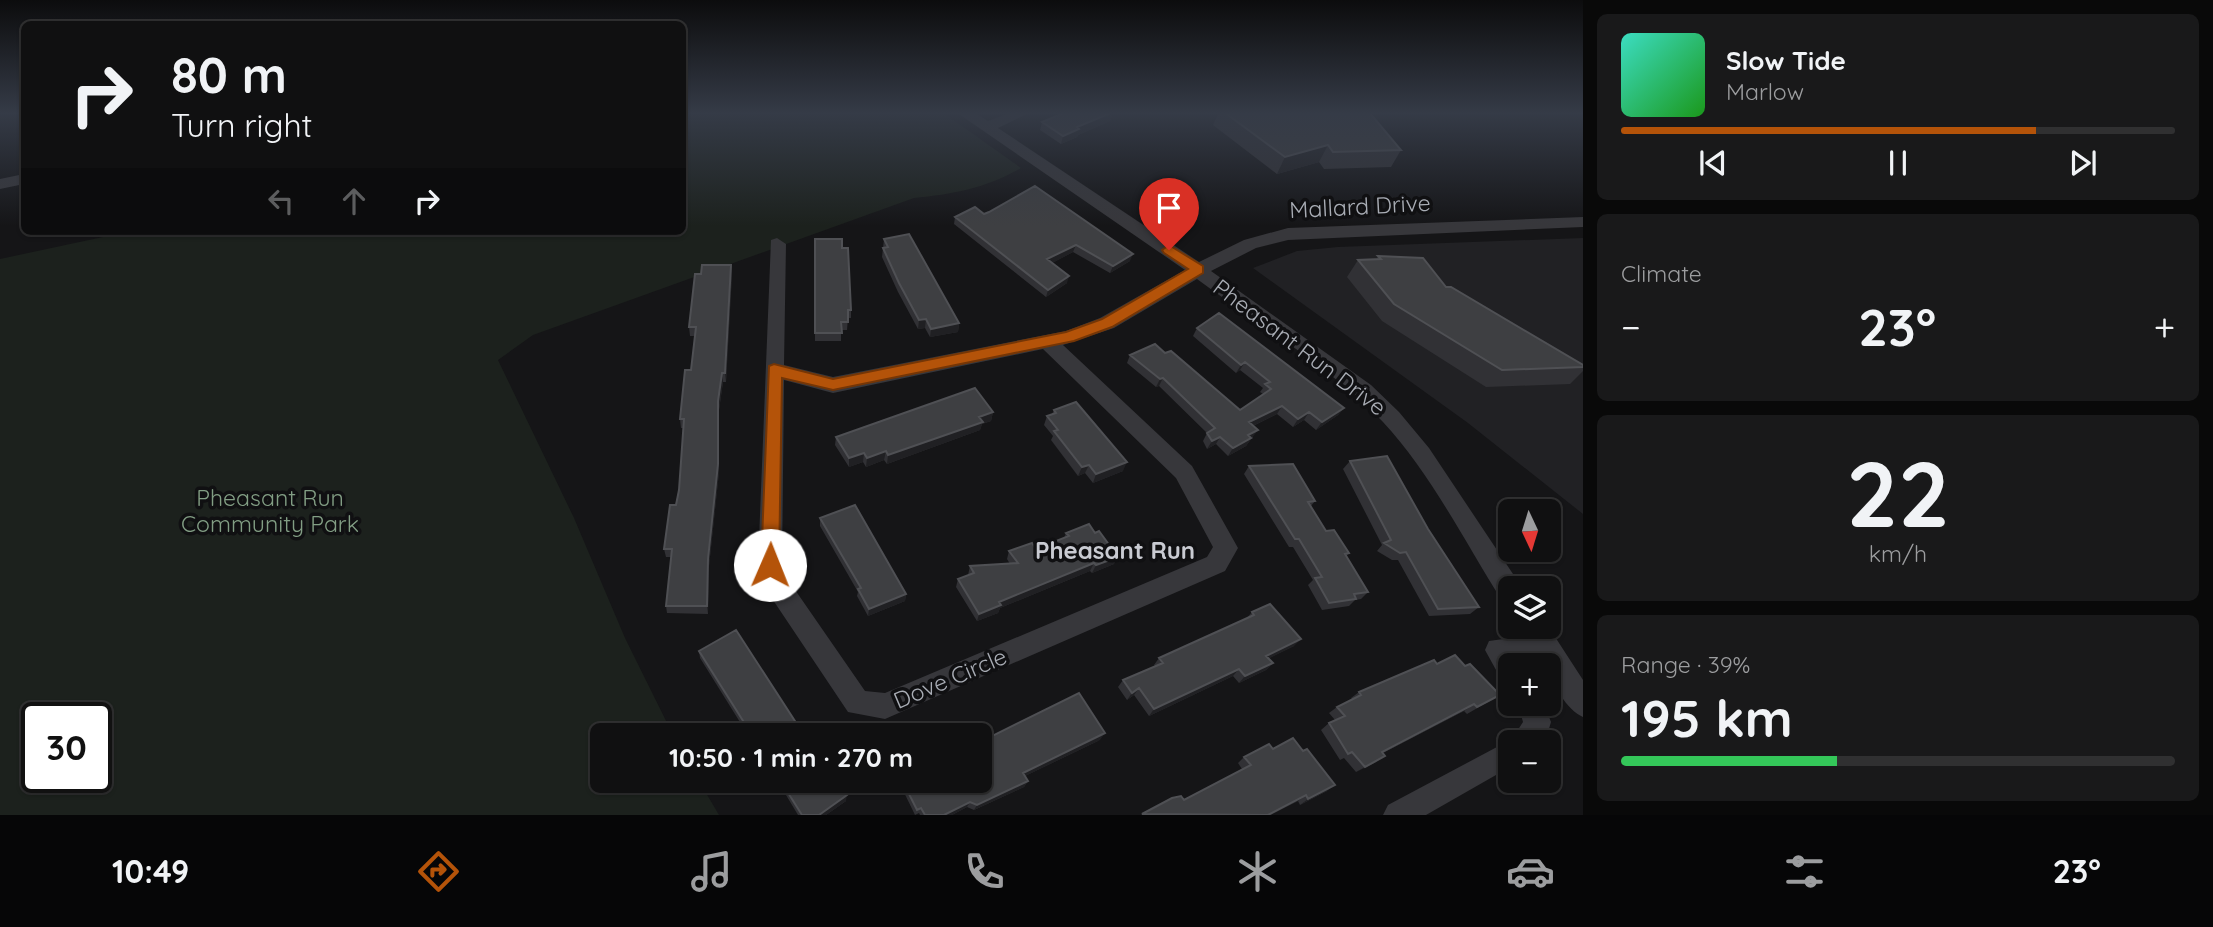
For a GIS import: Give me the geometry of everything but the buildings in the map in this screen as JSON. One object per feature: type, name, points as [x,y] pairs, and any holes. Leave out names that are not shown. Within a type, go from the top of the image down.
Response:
[{"type":"street","name":"Pheasant Run Drive","points":[[1021,150],[1198,270],[1332,366],[1378,403],[1421,454],[1501,576]]},
{"type":"street","points":[[0,184],[21,180]]},
{"type":"street","name":"Mallard Drive","points":[[774,370],[833,385],[1048,342],[1107,323],[1198,270],[1250,244],[1288,234],[1583,222]]},
{"type":"street","name":"Dove Circle","points":[[776,244],[770,565],[782,592],[858,703],[885,706],[1216,564],[1226,548],[1184,472],[1048,342]]},
{"type":"street","points":[[1500,653],[1498,650],[1531,639]]},
{"type":"street","points":[[1542,639],[1583,704]]},
{"type":"street","points":[[1398,815],[1498,759]]},
{"type":"shaded area","points":[[1583,238],[1583,514],[1468,423],[1253,268],[1297,251],[1338,247]]},
{"type":"green space","name":"Pheasant Run Community Park","points":[[686,150],[996,150],[1021,168],[995,181],[969,189],[914,198],[533,335],[498,360],[574,518],[625,638],[667,723],[590,723],[590,793],[706,793],[719,815],[0,815],[0,259],[112,235],[686,235]]},
{"type":"district","name":"Pheasant Run","points":[[1115,550]]},
{"type":"route","points":[[770,565],[774,370],[833,385],[1069,337],[1107,323],[1198,270],[1169,250]]}]
